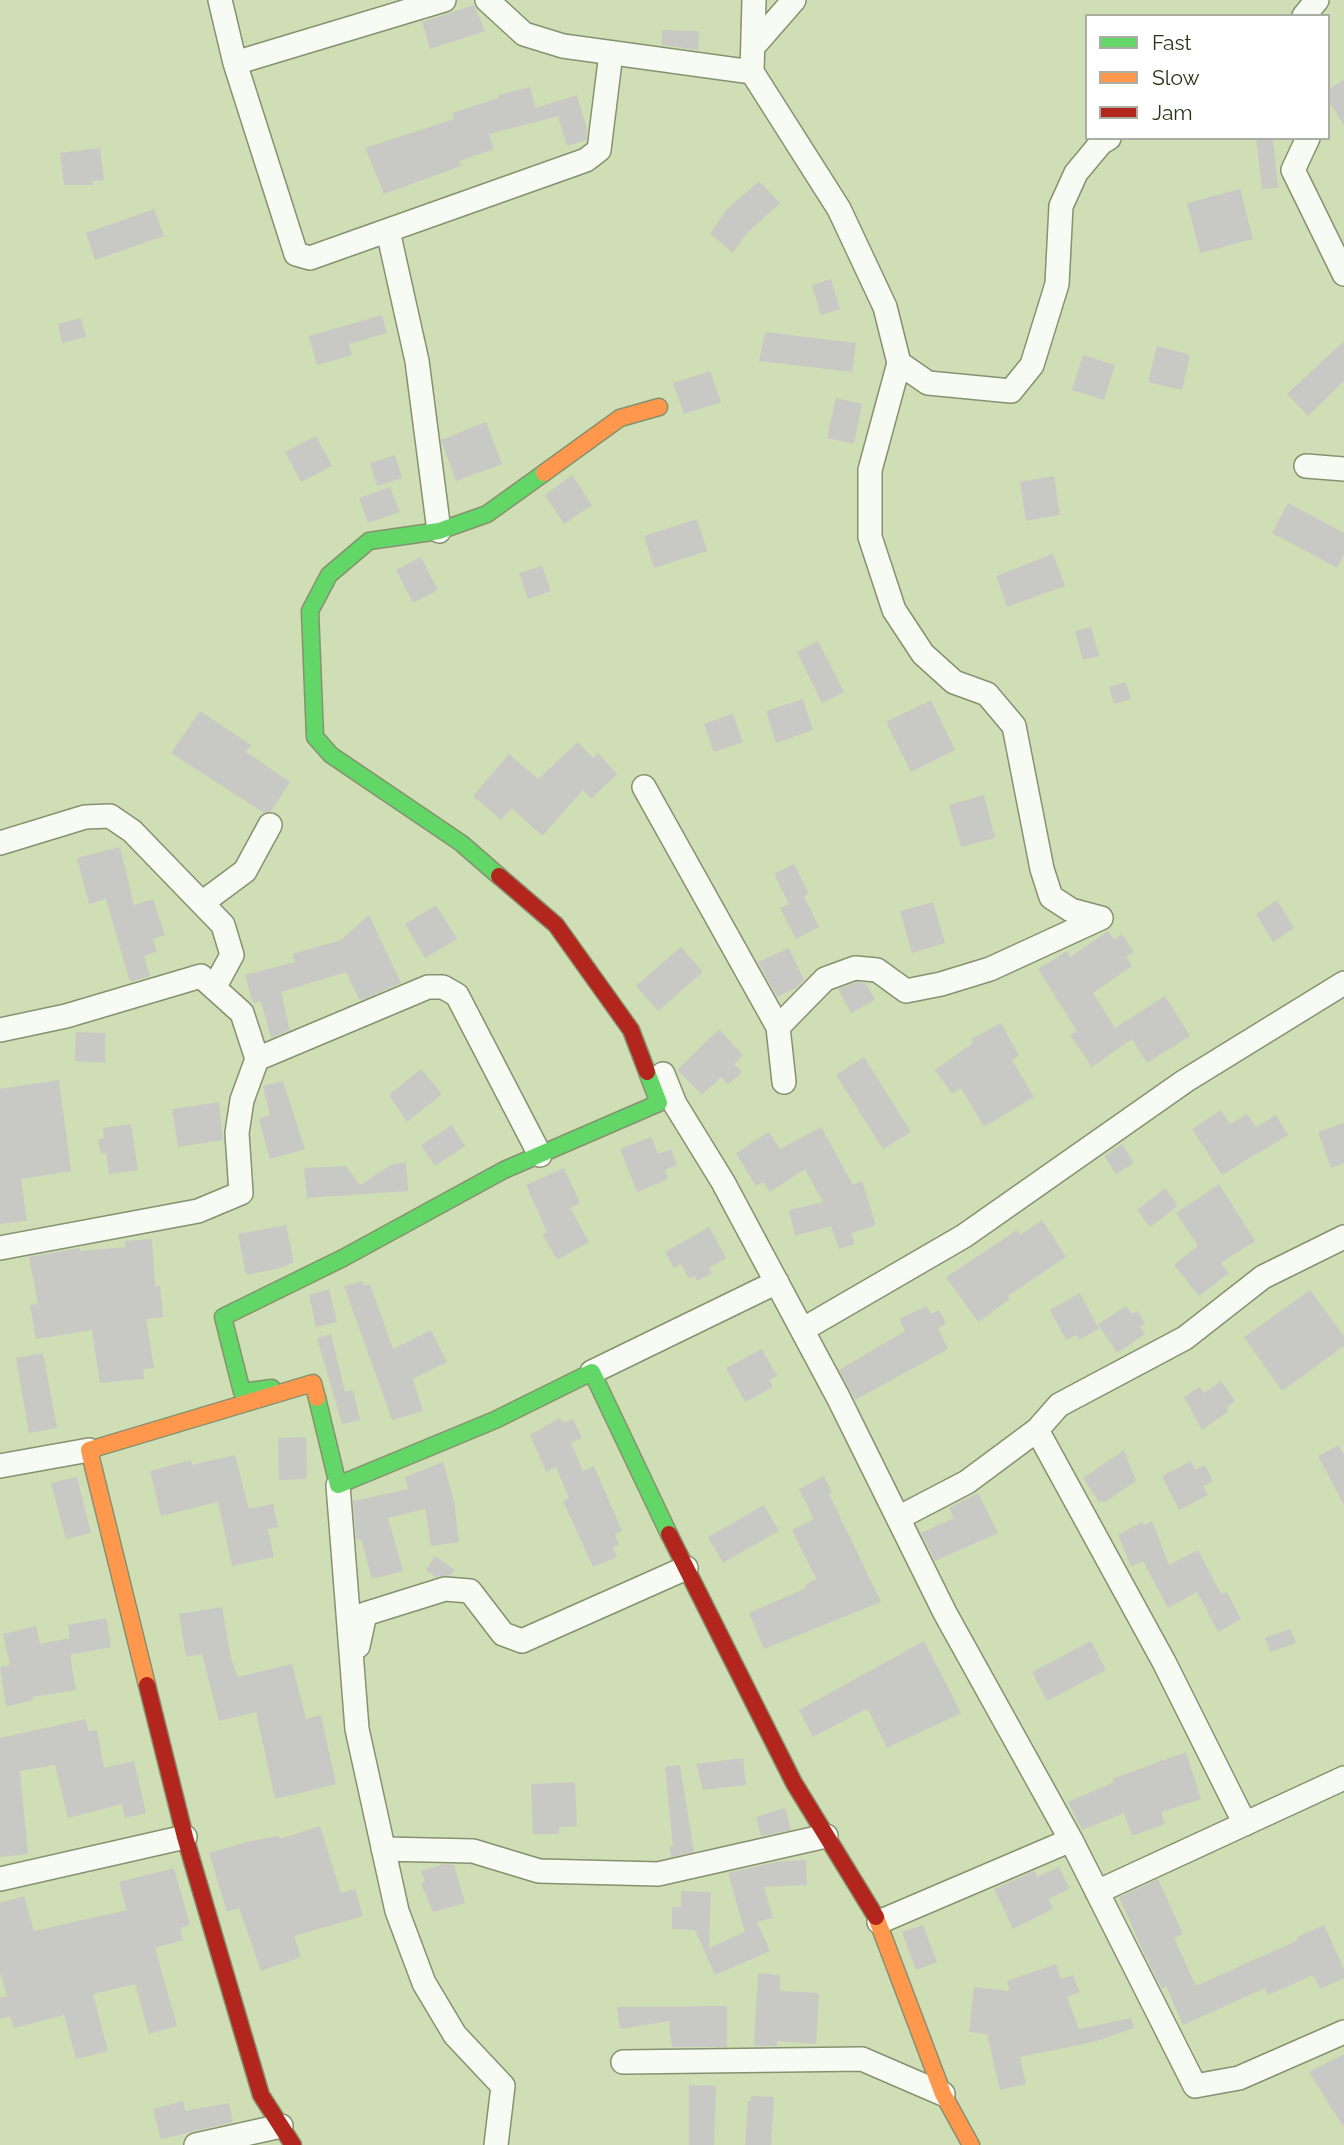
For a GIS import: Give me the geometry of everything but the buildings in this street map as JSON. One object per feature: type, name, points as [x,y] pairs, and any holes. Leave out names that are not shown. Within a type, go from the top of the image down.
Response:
[{"type":"street","points":[[220,0],[235,63],[296,254],[310,258],[586,160],[599,150],[611,53]]},
{"type":"street","points":[[235,63],[444,0]]},
{"type":"street","points":[[487,0],[524,34],[563,46],[752,72]]},
{"type":"street","points":[[754,0],[752,72],[839,209],[885,307],[899,363],[870,470],[870,537],[894,610],[923,654],[954,682],[986,694],[1014,726],[1026,771],[1042,869],[1051,897],[1071,910],[1101,918],[990,969],[941,984],[906,991],[877,970],[855,968],[825,979],[778,1027]]},
{"type":"street","points":[[752,47],[793,0]]},
{"type":"street","points":[[1306,14],[1317,0]]},
{"type":"street","points":[[899,363],[928,383],[1011,391],[1032,365],[1057,284],[1060,206],[1076,173],[1106,140]]},
{"type":"street","points":[[1307,140],[1293,170],[1344,274]]},
{"type":"street","points":[[388,231],[417,361],[439,531]]},
{"type":"street","points":[[313,1382],[242,1392],[223,1317],[343,1258],[504,1170],[659,1103],[631,1030],[556,925],[461,843],[331,755],[315,737],[310,611],[329,575],[369,541],[439,531],[488,514],[620,418],[659,407]]},
{"type":"street","points":[[1306,466],[1344,470]]},
{"type":"street","points":[[644,787],[778,1027],[784,1082]]},
{"type":"street","points":[[0,844],[85,817],[110,816],[131,831],[162,866],[223,925],[232,955],[214,988]]},
{"type":"street","points":[[202,903],[245,870],[270,825]]},
{"type":"street","points":[[0,1030],[66,1016],[201,976],[242,1013],[257,1059],[242,1100],[237,1133],[241,1193],[198,1210],[0,1248]]},
{"type":"street","points":[[802,1330],[964,1236],[1185,1081],[1344,983]]},
{"type":"street","points":[[257,1059],[428,987],[443,987],[457,995],[540,1154]]},
{"type":"street","points":[[654,1049],[675,1104],[723,1182],[777,1282],[945,1613],[1071,1840],[1195,2086],[1239,2078],[1344,2032]]},
{"type":"street","points":[[898,1518],[967,1482],[1037,1430],[1059,1405],[1185,1338],[1263,1277],[1344,1238]]},
{"type":"street","points":[[338,1485],[495,1420],[777,1282]]},
{"type":"street","points":[[592,1372],[794,1783],[879,1922],[943,2094],[971,2145]]},
{"type":"street","points":[[0,1466],[89,1450],[313,1382]]},
{"type":"street","points":[[313,1382],[338,1485],[357,1730],[397,1910],[424,1983],[455,2035],[503,2086],[496,2145]]},
{"type":"street","points":[[1037,1430],[1164,1662],[1245,1824]]},
{"type":"street","points":[[89,1450],[185,1837],[261,2095],[287,2135],[195,2145]]},
{"type":"street","points":[[357,1730],[357,1649],[365,1614],[445,1589],[470,1591],[503,1634],[522,1642],[686,1568]]},
{"type":"street","points":[[1097,1892],[1344,1777]]},
{"type":"street","points":[[383,1849],[473,1851],[540,1871],[658,1874],[826,1836]]},
{"type":"street","points":[[0,1879],[185,1837]]},
{"type":"street","points":[[879,1922],[1071,1840]]},
{"type":"street","points":[[622,2062],[862,2059],[943,2094]]},
{"type":"traffic: fast","points":[[499,876],[461,843],[331,755],[315,737],[310,611],[329,575],[369,541],[439,531],[487,514],[544,473]]},
{"type":"traffic: fast","points":[[272,1388],[242,1392],[223,1317],[343,1258],[504,1170],[659,1103],[647,1072]]},
{"type":"traffic: fast","points":[[317,1398],[338,1485],[495,1420],[592,1372],[669,1534]]},
{"type":"traffic: slow","points":[[544,473],[620,418],[659,407]]},
{"type":"traffic: slow","points":[[147,1685],[89,1450],[313,1383],[317,1398]]},
{"type":"traffic: slow","points":[[876,1917],[943,2094],[971,2145]]},
{"type":"traffic: jam","points":[[499,876],[556,925],[631,1030],[647,1072]]},
{"type":"traffic: jam","points":[[669,1534],[794,1783],[876,1917]]},
{"type":"traffic: jam","points":[[147,1685],[185,1837],[261,2095],[293,2145]]}]
